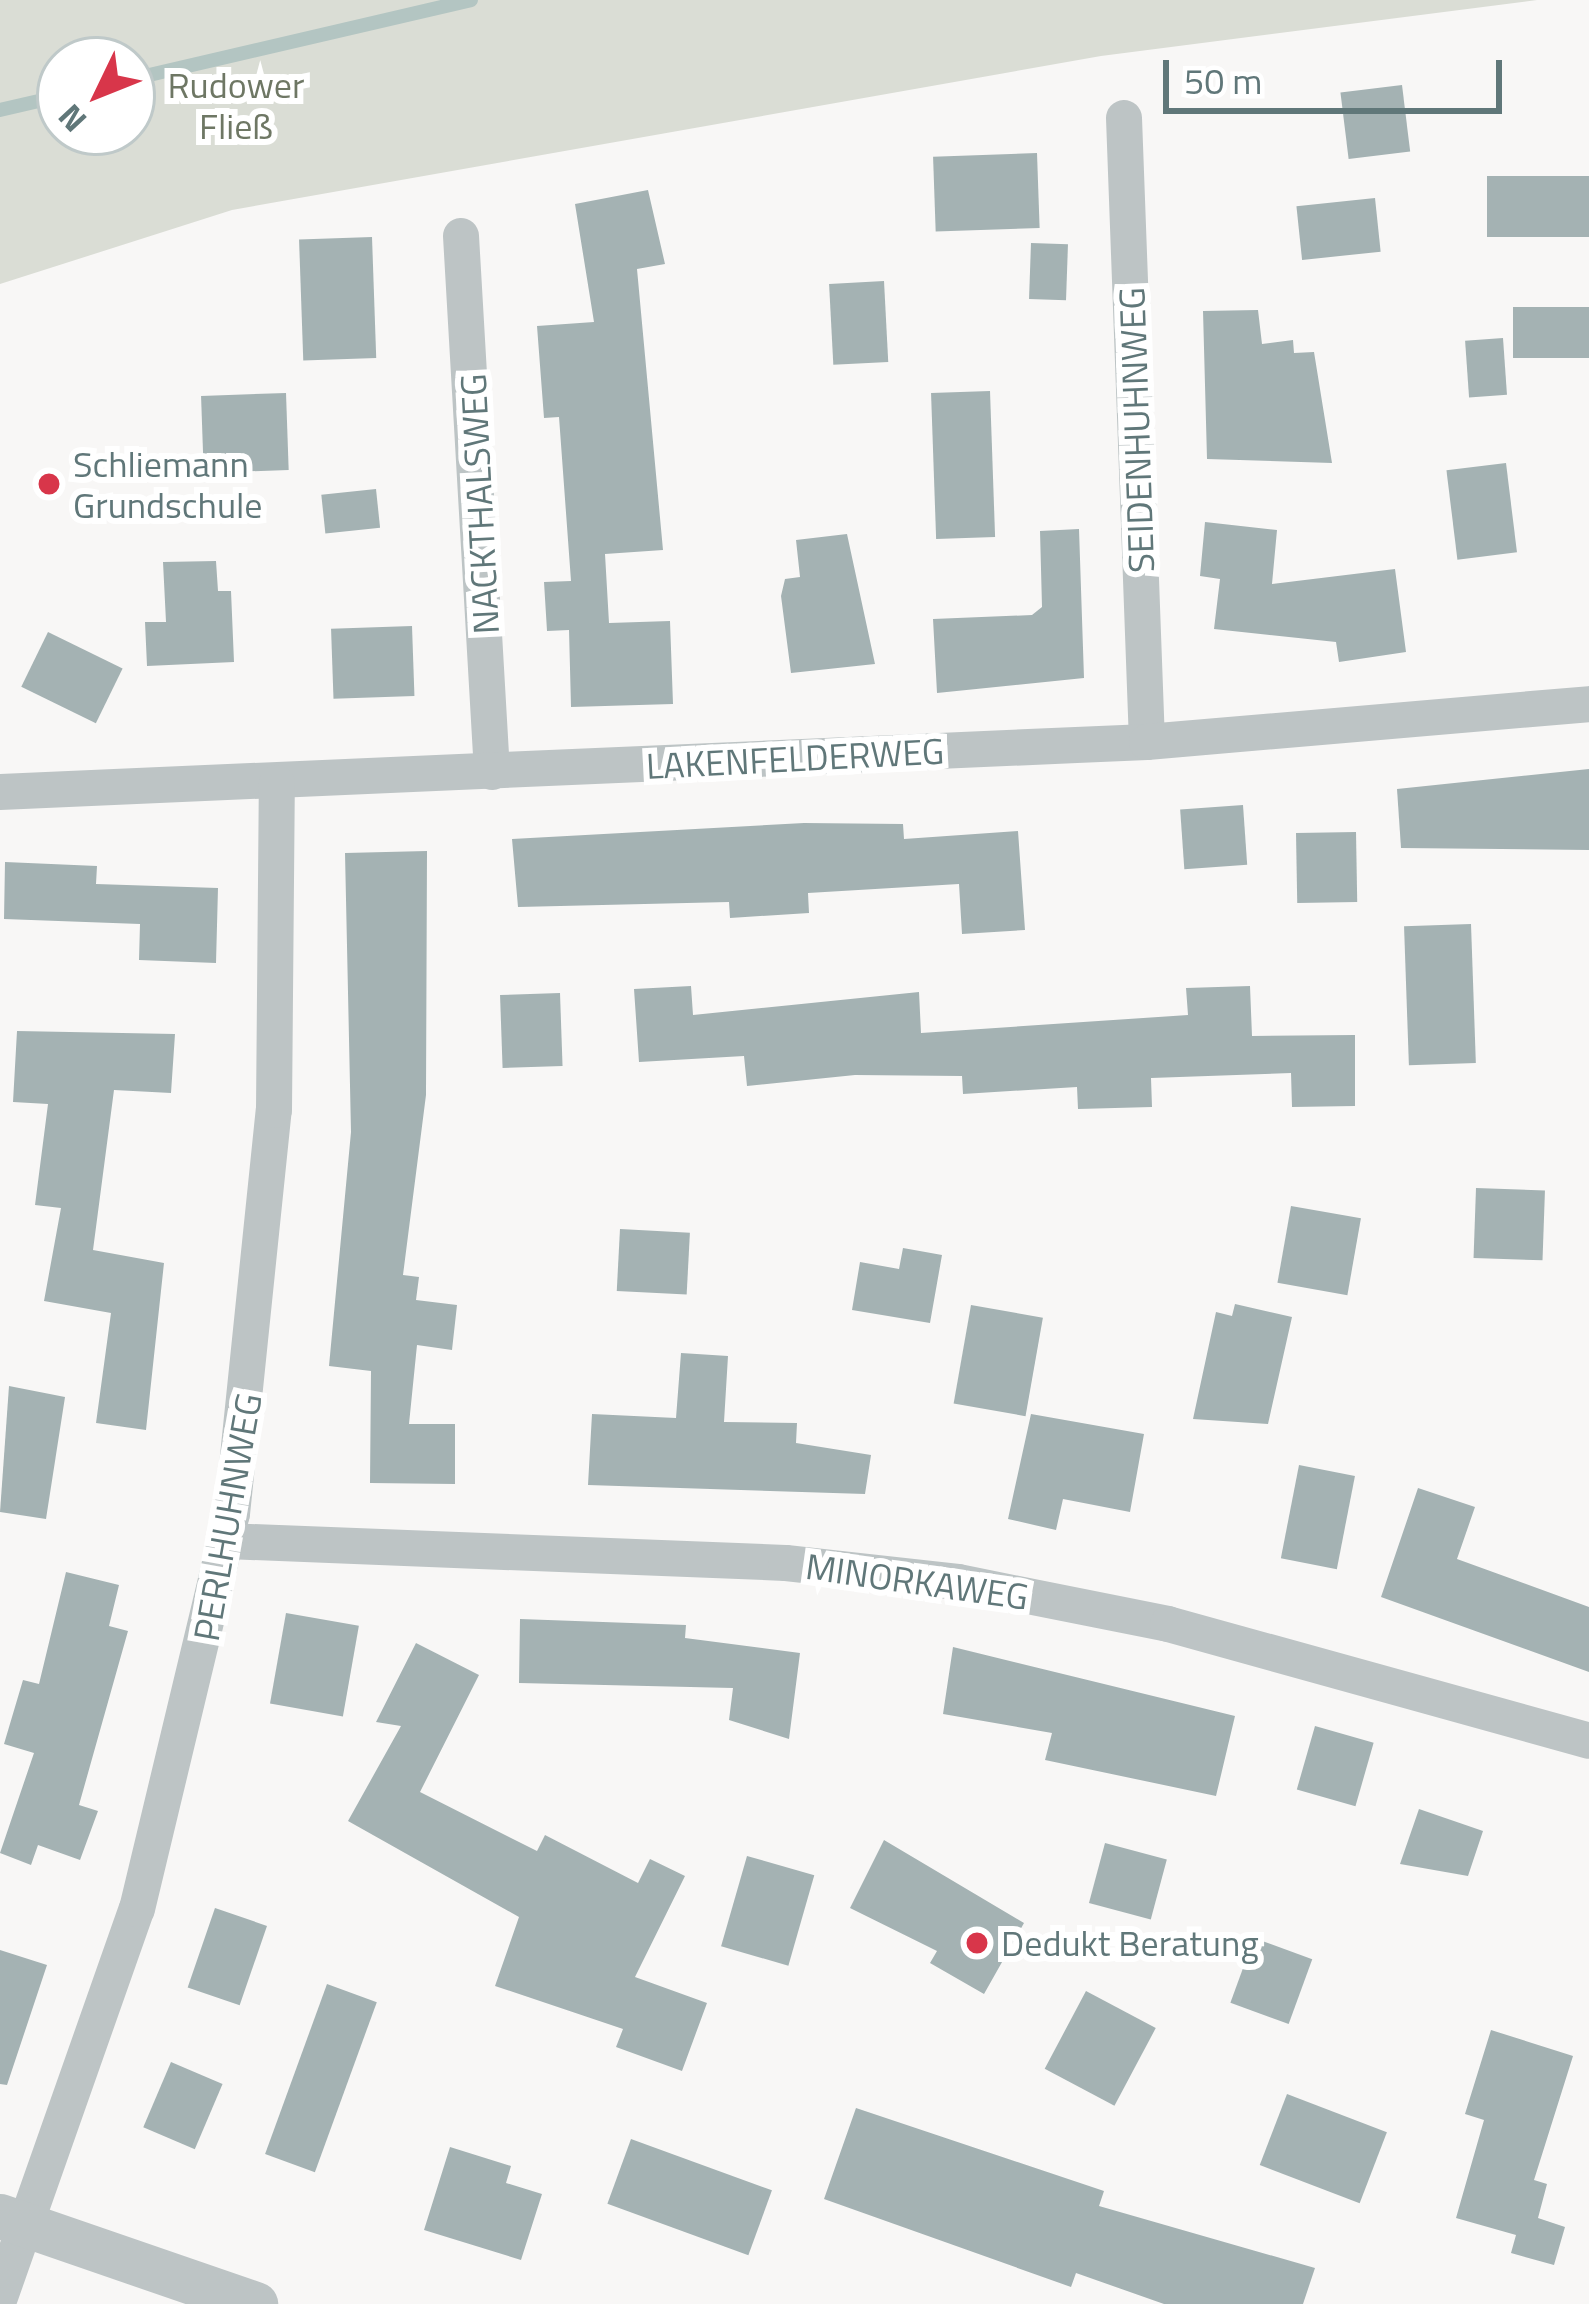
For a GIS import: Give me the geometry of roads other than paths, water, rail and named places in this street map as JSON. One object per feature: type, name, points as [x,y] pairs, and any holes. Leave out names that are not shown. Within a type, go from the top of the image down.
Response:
[{"type":"street","name":"SEIDENHUHNWEG","points":[[1124,118],[1147,742]]},
{"type":"street","name":"NACKTHALSWEG","points":[[461,236],[492,772]]},
{"type":"street","name":"LAKENFELDERWEG","points":[[0,792],[1147,742],[1589,704]]},
{"type":"street","name":"PERLHUHNWEG","points":[[0,2297],[14,2221],[137,1910],[227,1540],[267,1220],[277,783]]},
{"type":"street","name":"MINORKAWEG","points":[[227,1540],[958,1582],[1168,1624],[1589,1741]]},
{"type":"street","points":[[14,2221],[255,2304]]},
{"type":"waterway","name":"Rudower Fließ","points":[[156,73],[471,0]]},
{"type":"waterway","name":"Rudower Fließ","points":[[0,110],[36,102]]},
{"type":"place","name":"Schliemann Grundschule","points":[[49,484]]},
{"type":"place","name":"Dedukt Beratung","points":[[977,1943]]}]
